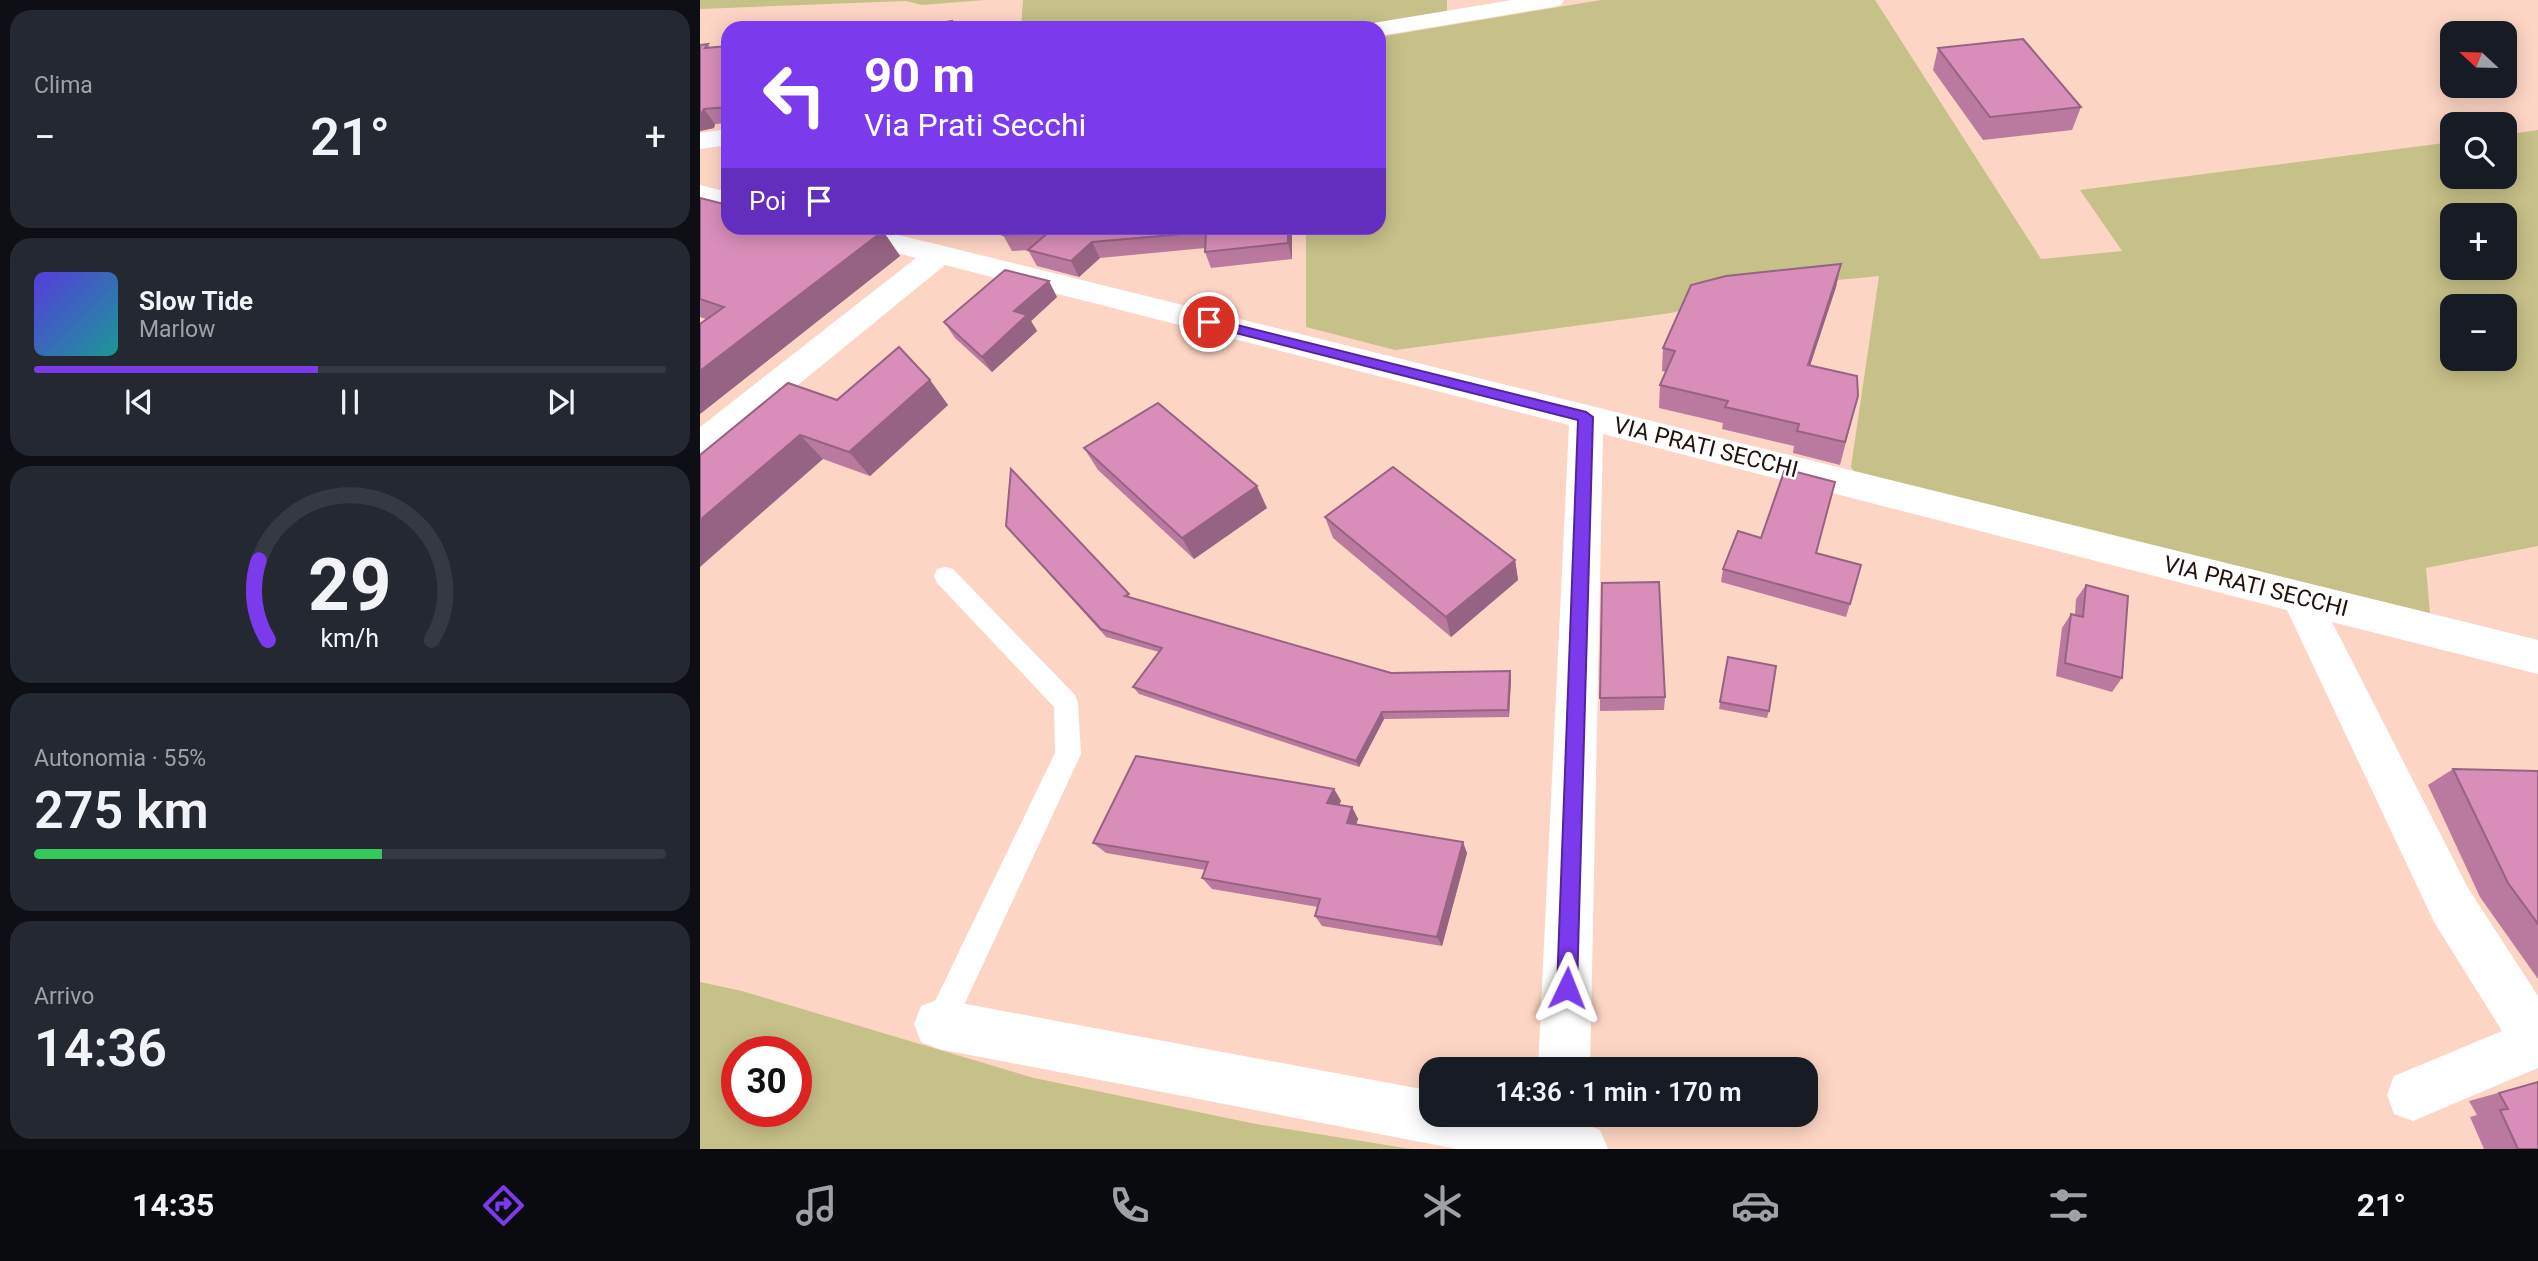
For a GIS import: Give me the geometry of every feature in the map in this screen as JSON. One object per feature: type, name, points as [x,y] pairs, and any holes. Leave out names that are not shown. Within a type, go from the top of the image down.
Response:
[{"type":"street","points":[[1386,28],[1553,0]]},
{"type":"street","points":[[700,141],[721,138]]},
{"type":"street","points":[[700,194],[721,199]]},
{"type":"street","name":"VIA PRATI SECCHI","points":[[863,235],[2538,657]]},
{"type":"street","points":[[700,446],[940,254]]},
{"type":"street","points":[[1564,1057],[1586,417]]},
{"type":"street","points":[[2300,597],[2451,905],[2538,1042],[2413,1095]]},
{"type":"street","points":[[939,1024],[1567,1139]]},
{"type":"lane","points":[[939,1024],[1068,754],[1066,703],[945,576]]},
{"type":"shaded area","points":[[700,0],[985,0],[922,5],[906,1],[700,9]]},
{"type":"shaded area","points":[[1023,0],[1447,0],[1447,12],[1386,22],[1022,21]]},
{"type":"shaded area","points":[[1601,0],[1875,0],[2041,259],[2122,251],[2080,190],[2440,144],[2440,189],[2517,189],[2517,133],[2538,130],[2538,546],[2426,568],[2430,613],[1857,475],[1851,467],[1879,276],[1838,280],[1819,289],[1723,299],[1671,313],[1395,350],[1306,327],[1306,235],[1386,235],[1386,36]]},
{"type":"shaded area","points":[[700,982],[742,991],[1034,1078],[1256,1124],[1411,1149],[700,1149]]},
{"type":"building","points":[[2023,39],[2081,107],[1990,117],[1938,48]]},
{"type":"building","points":[[708,44],[705,48],[721,47],[721,108],[704,109],[702,113],[700,113],[700,45]]},
{"type":"building","points":[[700,198],[721,203],[721,235],[878,235],[700,371],[700,324],[724,307],[700,299]]},
{"type":"building","points":[[1046,235],[1172,235],[1092,242],[1071,261],[1028,250]]},
{"type":"building","points":[[1206,235],[1288,235],[1288,243],[1205,252]]},
{"type":"building","points":[[1841,264],[1808,365],[1857,376],[1858,396],[1845,442],[1797,431],[1799,424],[1725,407],[1728,401],[1660,385],[1675,351],[1663,348],[1691,285],[1726,276]]},
{"type":"building","points":[[1005,270],[1049,281],[1014,311],[1027,315],[982,357],[944,322]]},
{"type":"building","points":[[899,347],[930,380],[849,452],[800,435],[700,520],[700,455],[788,383],[837,400]]},
{"type":"building","points":[[1158,403],[1257,486],[1182,538],[1084,448]]},
{"type":"building","points":[[1393,467],[1515,560],[1446,617],[1325,517]]},
{"type":"building","points":[[1011,469],[1129,594],[1125,596],[1391,673],[1510,671],[1508,710],[1382,712],[1356,761],[1133,687],[1162,648],[1101,629],[1006,526]]},
{"type":"building","points":[[1785,469],[1835,482],[1816,553],[1861,565],[1850,604],[1723,569],[1738,531],[1761,538]]},
{"type":"building","points":[[1659,582],[1665,697],[1600,698],[1602,583]]},
{"type":"building","points":[[2086,585],[2128,596],[2122,678],[2065,663],[2071,614],[2083,617]]},
{"type":"building","points":[[1728,657],[1776,666],[1769,711],[1720,702]]},
{"type":"building","points":[[1136,756],[1334,789],[1327,803],[1352,807],[1347,823],[1463,842],[1437,937],[1315,916],[1320,899],[1202,878],[1208,862],[1093,843]]},
{"type":"building","points":[[2453,769],[2538,771],[2538,924],[2508,883]]},
{"type":"building","points":[[2538,1082],[2538,1149],[2518,1149],[2500,1110],[2508,1109],[2499,1093]]},
{"type":"route","points":[[1209,322],[1586,417],[1567,988]]}]
